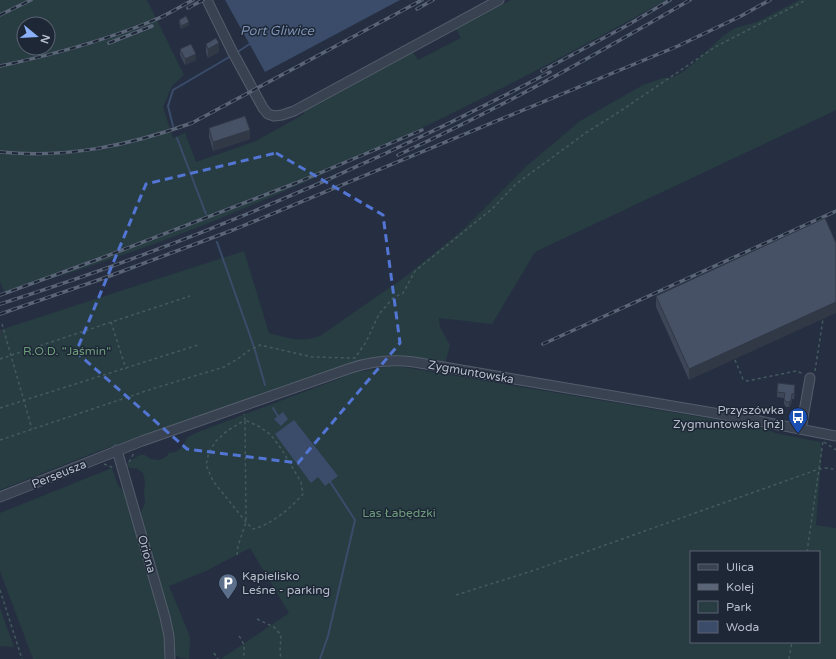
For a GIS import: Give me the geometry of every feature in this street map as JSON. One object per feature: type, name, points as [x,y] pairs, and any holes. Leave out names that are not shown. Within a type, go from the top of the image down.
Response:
[{"type":"street","points":[[207,0],[263,108],[268,114],[274,116],[294,111],[499,0]]},
{"type":"street","name":"Zygmuntowska","points":[[117,450],[351,368],[392,360],[414,362],[749,419],[801,429],[824,438],[836,436]]},
{"type":"street","points":[[801,429],[812,375]]},
{"type":"street","name":"Perseusza","points":[[0,497],[117,450]]},
{"type":"street","name":"Oriona","points":[[117,450],[165,617],[169,636],[170,659]]},
{"type":"path","points":[[0,440],[152,389],[224,367],[260,345],[312,357],[354,358],[366,342],[379,314],[393,298],[403,293],[415,271],[492,209],[516,184],[587,132],[619,112],[715,46],[806,0]]},
{"type":"path","points":[[0,359],[190,296]]},
{"type":"path","points":[[735,360],[743,379],[747,381],[796,371],[812,375],[823,319]]},
{"type":"path","points":[[112,322],[126,369]]},
{"type":"path","points":[[2,324],[22,400],[32,429]]},
{"type":"path","points":[[0,408],[198,345]]},
{"type":"path","points":[[237,555],[238,546],[246,522],[244,412]]},
{"type":"path","points":[[245,420],[260,427],[270,435],[301,482],[303,494],[295,504],[261,527],[254,529],[246,522],[213,481],[206,466],[209,452],[216,441],[227,431],[245,420]]},
{"type":"path","points":[[824,438],[836,450]]},
{"type":"path","points":[[807,551],[824,438]]},
{"type":"path","points":[[456,595],[535,570],[819,469],[828,468],[836,470]]},
{"type":"path","points":[[0,590],[22,659]]},
{"type":"path","points":[[257,619],[274,627],[281,635],[281,659]]},
{"type":"path","points":[[239,636],[244,643],[245,649],[243,659]]},
{"type":"path","points":[[789,659],[792,643]]},
{"type":"path","points":[[214,653],[218,659]]},
{"type":"highlighted area","points":[[276,153],[383,215],[400,343],[298,463],[187,449],[76,352],[146,184]]},
{"type":"green space","points":[[0,0],[147,0],[184,75],[172,86],[163,107],[173,138],[185,133],[196,162],[256,141],[304,114],[303,111],[413,52],[418,60],[461,38],[456,29],[511,0],[666,0],[502,88],[335,169],[168,239],[5,294],[0,282]]},
{"type":"green space","name":"R.O.D. \"Jaśmin\"","points":[[799,0],[836,0],[836,110],[535,252],[492,324],[439,318],[440,327],[450,345],[445,364],[392,356],[365,359],[91,454],[0,490],[0,330],[244,251],[269,333],[288,338],[301,339],[320,336],[405,277],[464,229],[528,165],[580,121],[643,85],[680,74],[723,36],[735,28],[757,22]]},
{"type":"green space","name":"Las Łabędzki","points":[[391,366],[760,427],[775,433],[820,442],[822,449],[816,525],[836,528],[836,659],[221,659],[289,613],[250,548],[206,571],[169,586],[190,638],[189,659],[181,658],[175,655],[170,617],[140,514],[145,503],[145,481],[143,473],[136,468],[126,466],[129,461],[140,455],[145,455],[151,459],[159,460],[166,457],[169,453],[175,452],[181,448],[188,437],[357,372]]},
{"type":"green space","points":[[112,468],[118,485],[125,493],[159,612],[169,659],[33,659],[0,571],[0,513]]},
{"type":"green space","points":[[0,608],[14,647],[0,646]]},
{"type":"water","name":"Port Gliwice","points":[[225,0],[400,0],[265,72]]},
{"type":"water","points":[[283,412],[288,419],[281,426],[274,419]]},
{"type":"water","points":[[294,420],[338,476],[325,486],[318,477],[311,483],[275,434]]},
{"type":"building","points":[[186,16],[189,22],[181,26],[179,20]]},
{"type":"building","points":[[216,38],[219,43],[208,49],[206,44]]},
{"type":"building","points":[[191,44],[196,54],[185,59],[180,49]]},
{"type":"building","points":[[245,116],[250,130],[213,142],[209,128]]},
{"type":"building","points":[[825,218],[836,243],[836,302],[689,369],[656,296]]},
{"type":"building","points":[[778,383],[795,385],[794,394],[792,394],[789,402],[786,402],[784,399],[785,393],[777,392]]},
{"type":"waterway","points":[[236,53],[251,43]]},
{"type":"waterway","points":[[173,126],[168,106],[173,90],[231,56]]},
{"type":"waterway","points":[[177,138],[206,214]]},
{"type":"waterway","points":[[217,242],[254,347],[265,385]]},
{"type":"waterway","points":[[273,408],[279,418]]},
{"type":"waterway","points":[[320,659],[328,636],[355,520],[329,480]]},
{"type":"railway","points":[[0,15],[31,0]]},
{"type":"railway","points":[[0,66],[58,52],[115,35],[157,19],[193,0]]},
{"type":"railway","points":[[188,8],[203,0]]},
{"type":"railway","points":[[0,152],[25,154],[74,152],[122,144],[192,123],[422,0]]},
{"type":"railway","points":[[417,9],[433,0]]},
{"type":"railway","points":[[542,71],[626,26],[670,0]]},
{"type":"railway","points":[[398,155],[473,119],[546,81],[690,0]]},
{"type":"railway","points":[[0,314],[107,277],[233,230],[678,46],[741,16],[770,0]]},
{"type":"railway","points":[[109,43],[152,26]]},
{"type":"railway","points":[[0,304],[141,256],[280,200],[416,139],[550,72]]},
{"type":"railway","points":[[0,295],[99,259],[296,183],[422,130]]},
{"type":"railway","points":[[543,344],[836,211]]},
{"type":"place","name":"Przyszówka Zygmuntowska [nż]","points":[[798,434]]},
{"type":"place","name":"Kąpielisko Leśne - parking","points":[[228,600]]}]
